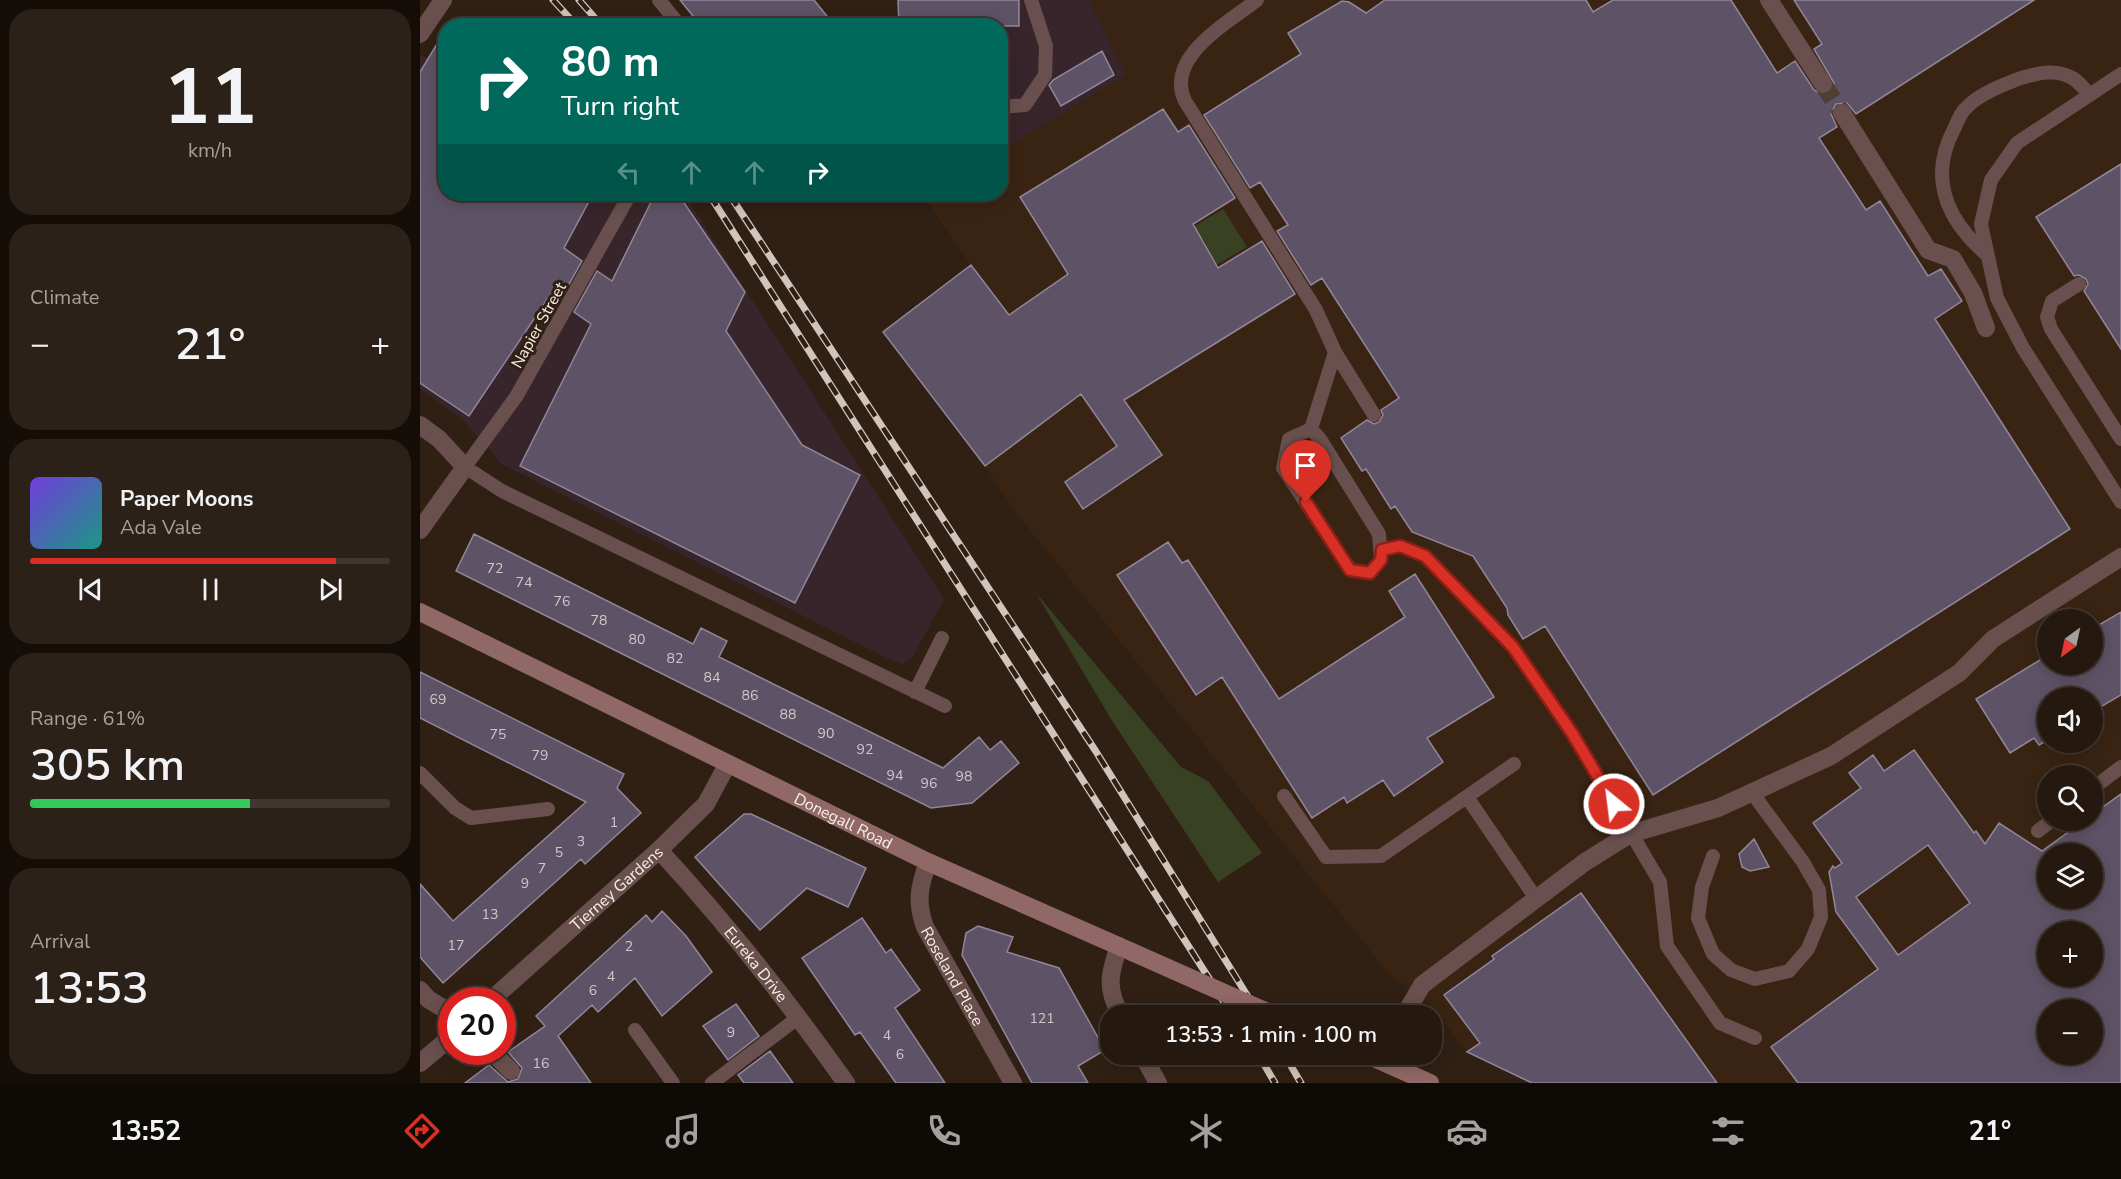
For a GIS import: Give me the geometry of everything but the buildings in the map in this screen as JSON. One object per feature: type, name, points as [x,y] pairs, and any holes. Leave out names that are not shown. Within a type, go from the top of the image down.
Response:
[{"type":"street","points":[[420,34],[443,0]]},
{"type":"street","points":[[1769,0],[1823,84]]},
{"type":"street","points":[[1842,113],[1928,250],[1953,259],[1973,293],[1986,328]]},
{"type":"street","points":[[420,425],[439,439],[465,466],[420,530]]},
{"type":"street","points":[[1410,1005],[1422,985],[1535,897],[1630,834],[1718,808],[1753,794],[1831,756],[1959,673],[1994,639],[2121,557]]},
{"type":"street","name":"Donegall Road","points":[[420,612],[928,862],[1251,1005]]},
{"type":"street","name":"Tierney Gardens","points":[[506,987],[660,850],[706,804],[727,765]]},
{"type":"street","name":"Eureka Drive","points":[[660,850],[745,947],[800,1017],[846,1083]]},
{"type":"street","name":"Roseland Place","points":[[928,862],[920,885],[918,907],[925,927],[1013,1083]]},
{"type":"street","points":[[1115,1005],[1111,997],[1110,971],[1126,949]]},
{"type":"street","points":[[420,990],[438,1005]]},
{"type":"street","points":[[420,1063],[438,1047]]},
{"type":"street","points":[[505,1065],[511,1071]]},
{"type":"street","points":[[1148,1065],[1158,1083]]},
{"type":"street","points":[[1393,1065],[1430,1083]]},
{"type":"lane","points":[[659,0],[674,18]]},
{"type":"lane","points":[[1008,106],[1025,105],[1045,75],[1046,46],[1030,0]]},
{"type":"lane","points":[[1257,0],[1201,45],[1184,66],[1179,80],[1180,91],[1316,310],[1335,352],[1374,415]]},
{"type":"lane","points":[[1986,254],[1961,228],[1948,206],[1940,173],[1947,146],[1965,109],[1985,94],[2041,72],[2074,79],[2090,95]]},
{"type":"lane","points":[[2121,74],[2017,143],[1991,180],[1981,224],[1997,298],[2023,348],[2121,502]]},
{"type":"lane","name":"Napier Street","points":[[465,466],[516,397],[626,201]]},
{"type":"lane","points":[[2079,284],[2052,301],[2047,318],[2121,440]]},
{"type":"lane","points":[[1311,429],[1320,439],[1379,534],[1381,560],[1370,573],[1350,570],[1283,468],[1289,439],[1311,429],[1335,352]]},
{"type":"lane","points":[[465,466],[502,491],[945,706]]},
{"type":"lane","points":[[1382,550],[1400,546],[1425,556],[1513,647],[1572,733],[1660,882],[1667,946],[1720,1023],[1755,1038]]},
{"type":"lane","points":[[915,692],[942,638]]},
{"type":"lane","points":[[1284,796],[1326,857],[1382,856],[1514,764]]},
{"type":"lane","points":[[2103,781],[2121,767]]},
{"type":"lane","points":[[420,773],[455,808],[471,818],[548,809]]},
{"type":"lane","points":[[1713,856],[1702,887],[1698,918],[1713,954],[1731,970],[1755,979],[1789,971],[1808,949],[1821,917],[1818,890],[1803,862],[1753,794]]},
{"type":"lane","points":[[1467,797],[1535,897]]},
{"type":"lane","points":[[712,1083],[800,1017]]},
{"type":"lane","points":[[635,1030],[673,1083]]},
{"type":"shaded area","points":[[898,0],[1089,0],[1126,75],[1008,146],[1008,18],[899,18]]},
{"type":"shaded area","points":[[1089,0],[2121,0],[2121,1083],[1532,1083],[1467,1052],[1442,1019],[1442,1005],[1432,1005],[1390,975],[1014,510],[985,466],[883,332],[971,265],[927,201],[1008,201],[1008,146],[1126,75]]},
{"type":"shaded area","points":[[420,54],[438,65],[438,201],[688,201],[944,599],[912,658],[903,664],[887,658],[502,464],[462,419],[420,389]]},
{"type":"green space","points":[[1223,209],[1247,247],[1216,265],[1204,240],[1190,229]]},
{"type":"green space","points":[[1036,593],[1181,767],[1208,781],[1262,853],[1218,882],[1111,719]]},
{"type":"tunnel","points":[[1823,84],[1842,113]]},
{"type":"railway","points":[[553,0],[570,18]]},
{"type":"railway","points":[[579,0],[595,18]]},
{"type":"railway","points":[[713,201],[1226,1005]]},
{"type":"railway","points":[[734,201],[1095,750],[1253,1005]]},
{"type":"railway","points":[[1264,1065],[1275,1083]]},
{"type":"railway","points":[[1290,1065],[1301,1083]]},
{"type":"route","points":[[1306,502],[1350,570],[1370,573],[1381,560],[1382,550],[1400,546],[1425,556],[1513,647],[1572,733],[1614,804]]}]
